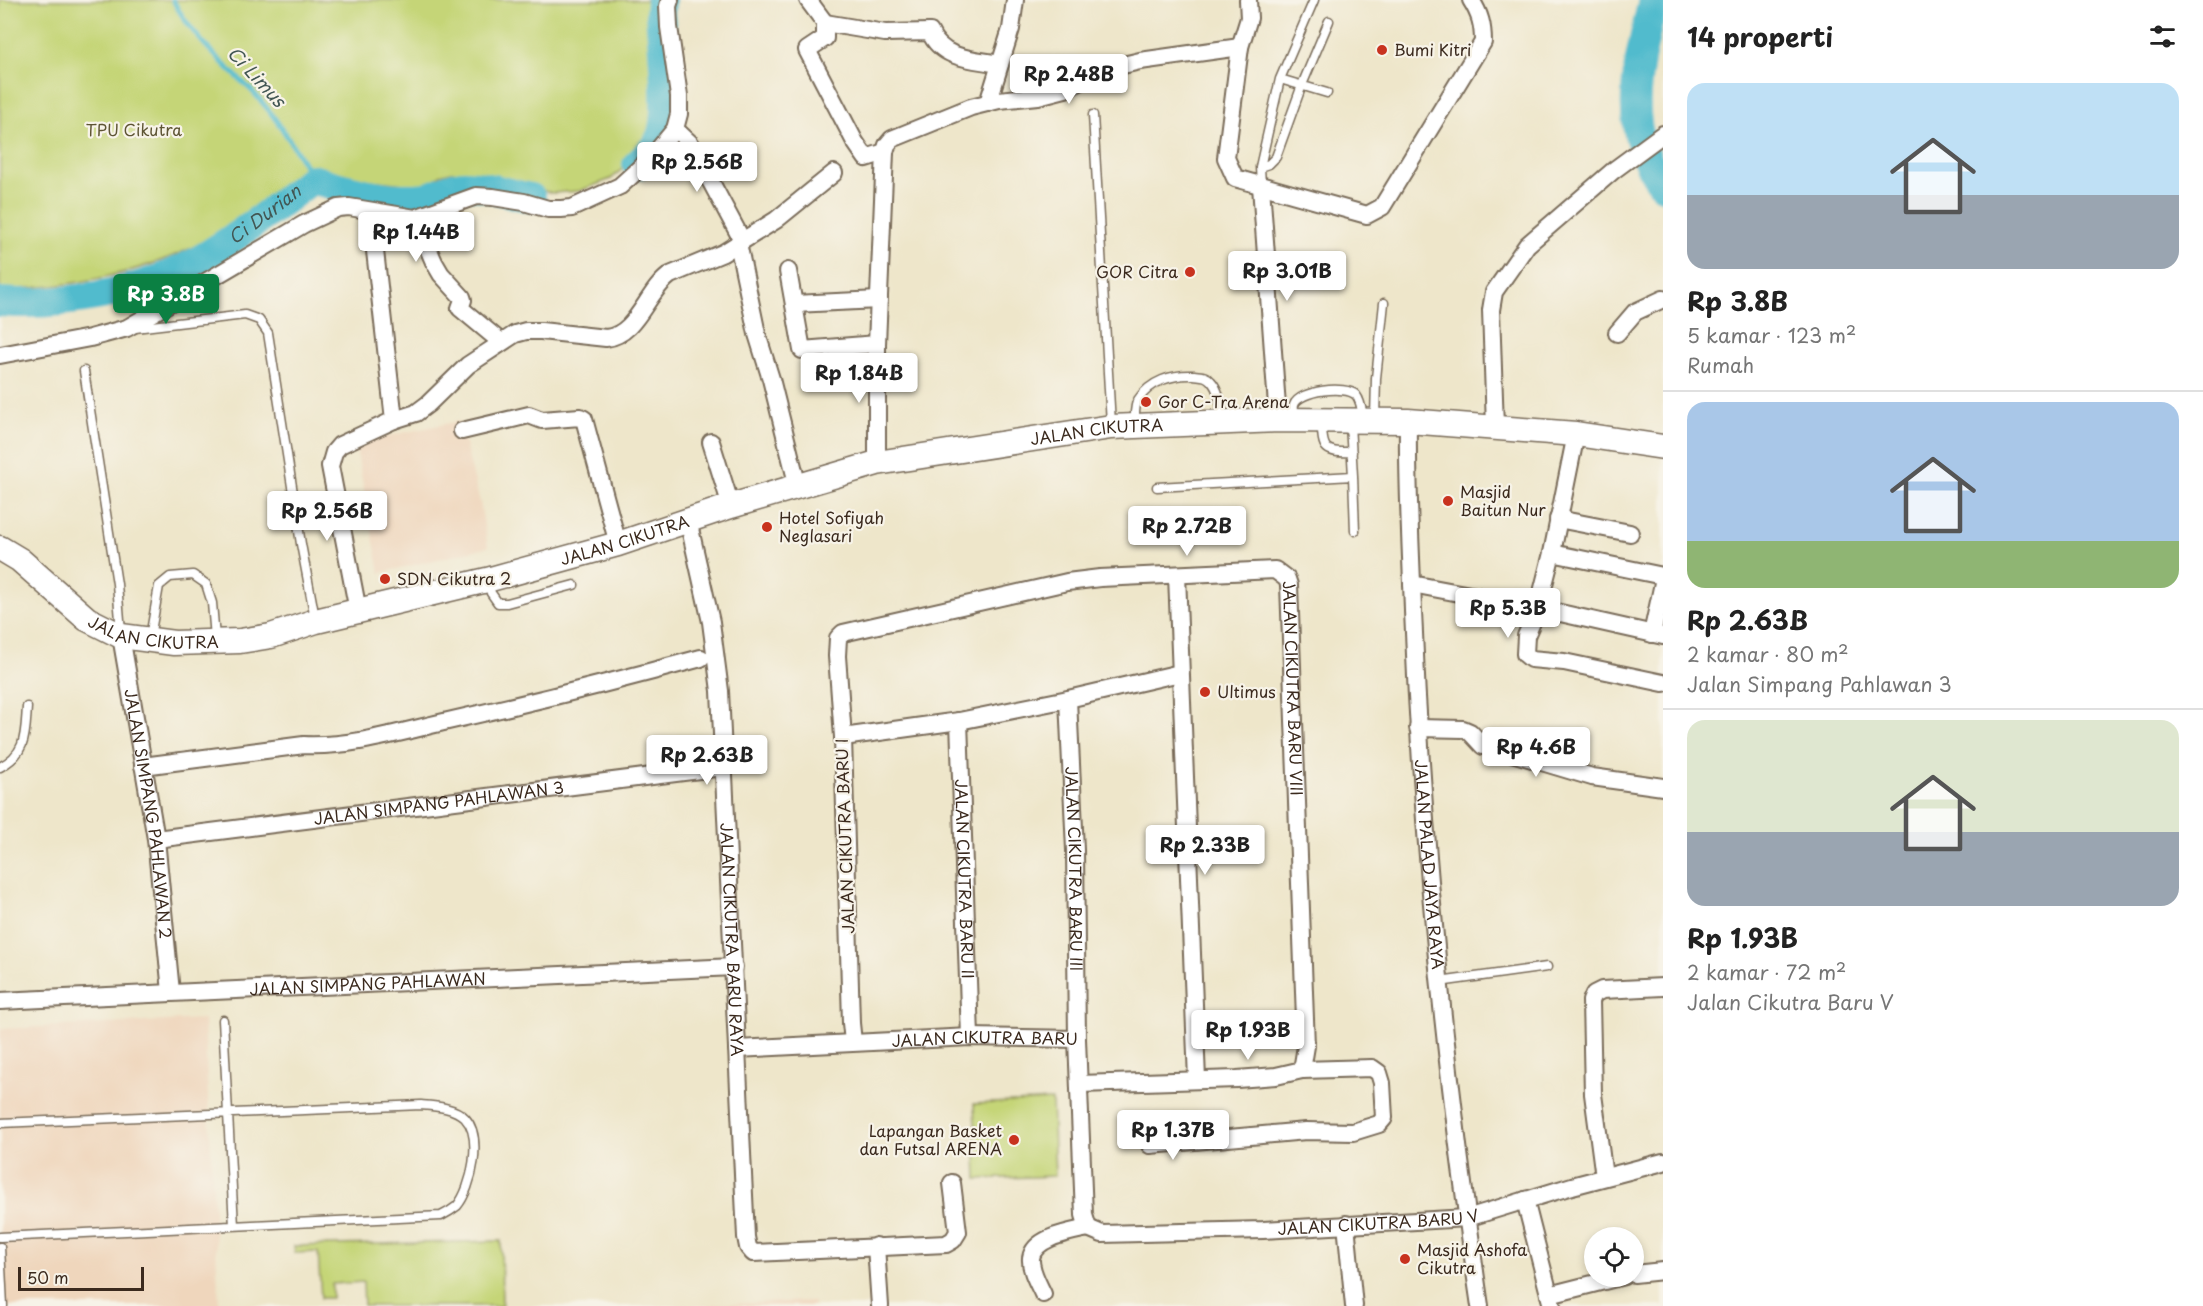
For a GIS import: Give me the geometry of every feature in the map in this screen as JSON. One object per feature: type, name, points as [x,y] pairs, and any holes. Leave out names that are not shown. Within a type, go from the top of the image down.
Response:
[{"type":"main road","name":"JALAN CIKUTRA","points":[[0,548],[20,560],[87,619],[121,636],[174,643],[240,641],[271,636],[316,621],[487,580],[618,544],[731,506],[876,463],[1123,427],[1287,420],[1408,421],[1576,434],[1663,447]]},
{"type":"street","points":[[0,355],[90,338],[127,328],[326,212],[350,207],[415,218],[476,196],[524,202],[548,209],[572,208],[620,186],[652,157],[675,129],[679,114],[679,96],[669,27],[670,0]]},
{"type":"street","points":[[808,0],[825,23],[825,38],[807,50],[855,142],[866,158],[885,152]]},
{"type":"street","points":[[988,103],[1011,29],[1015,0]]},
{"type":"street","points":[[1248,0],[1249,18],[1240,47],[1226,158],[1235,178],[1367,215],[1382,207],[1483,42],[1483,25],[1478,10],[1471,0]]},
{"type":"street","points":[[825,23],[885,33],[930,32],[935,44],[953,56],[1000,64]]},
{"type":"street","points":[[876,463],[877,344],[885,152],[892,139],[971,107],[1065,89],[1106,69],[1140,61],[1240,47]]},
{"type":"street","points":[[675,129],[690,143],[740,242],[757,334],[771,379],[798,487]]},
{"type":"street","points":[[1495,426],[1491,310],[1494,292],[1527,244],[1614,170],[1657,139]]},
{"type":"street","points":[[358,611],[330,466],[334,452],[340,445],[394,420],[416,413],[468,364],[515,334],[541,331],[615,337],[633,322],[653,290],[663,279],[670,274],[723,253],[776,220],[834,173]]},
{"type":"street","points":[[1262,186],[1287,420]]},
{"type":"street","points":[[415,218],[438,268],[462,297],[460,308],[501,342]]},
{"type":"street","points":[[374,242],[394,420]]},
{"type":"street","points":[[788,272],[802,350],[877,344]]},
{"type":"street","points":[[1617,333],[1635,312],[1663,299]]},
{"type":"street","points":[[794,304],[879,300]]},
{"type":"street","points":[[462,431],[529,415],[542,420],[580,417],[584,419],[618,544]]},
{"type":"street","name":"JALAN PALAD JAYA RAYA","points":[[1408,421],[1418,728],[1439,982],[1467,1218],[1480,1306]]},
{"type":"street","points":[[1576,434],[1552,553],[1538,608],[1526,636],[1525,654],[1531,658],[1564,662],[1663,683]]},
{"type":"street","points":[[711,442],[731,506]]},
{"type":"street","points":[[1558,519],[1630,533]]},
{"type":"street","name":"JALAN CIKUTRA BARU RAYA","points":[[688,520],[717,658],[748,1247],[753,1253],[876,1246]]},
{"type":"street","points":[[1552,553],[1663,576]]},
{"type":"street","name":"JALAN CIKUTRA BARU VIII","points":[[843,633],[1067,582],[1100,578],[1275,570],[1287,579],[1306,1046],[1302,1070]]},
{"type":"street","points":[[1177,574],[1197,1080]]},
{"type":"street","points":[[1412,584],[1538,608],[1658,635],[1663,583]]},
{"type":"street","name":"JALAN CIKUTRA BARU I","points":[[843,633],[836,645],[843,737],[853,1041]]},
{"type":"street","name":"JALAN SIMPANG PAHLAWAN 2","points":[[121,636],[156,839],[171,992]]},
{"type":"street","points":[[144,766],[304,745],[323,746],[362,741],[555,697],[701,658]]},
{"type":"street","points":[[843,737],[959,721],[1180,673]]},
{"type":"street","name":"JALAN CIKUTRA BARU III","points":[[1068,699],[1075,850],[1077,1039]]},
{"type":"street","name":"JALAN CIKUTRA BARU II","points":[[959,721],[970,1036]]},
{"type":"street","points":[[1418,728],[1463,729],[1470,732],[1483,746],[1592,777],[1663,787]]},
{"type":"street","name":"JALAN SIMPANG PAHLAWAN 3","points":[[156,839],[723,767]]},
{"type":"street","name":"JALAN SIMPANG PAHLAWAN","points":[[0,1001],[734,967]]},
{"type":"street","points":[[1604,1177],[1593,1094],[1591,1001],[1594,994],[1602,990],[1663,987]]},
{"type":"street","name":"JALAN CIKUTRA BARU","points":[[737,1049],[970,1036],[1077,1039],[1084,1215],[1088,1228]]},
{"type":"street","points":[[1079,1084],[1276,1076],[1302,1070],[1372,1068],[1379,1073],[1382,1083],[1384,1118],[1378,1124],[1353,1132],[1306,1131],[1150,1145]]},
{"type":"street","name":"JALAN CIKUTRA BARU V","points":[[1088,1228],[1102,1234],[1263,1230],[1467,1218],[1663,1162]]},
{"type":"street","points":[[880,1306],[876,1246],[946,1244],[953,1240],[958,1232],[952,1183]]},
{"type":"street","points":[[1525,1200],[1551,1301],[1592,1287]]},
{"type":"street","points":[[1346,1224],[1354,1306]]},
{"type":"street","points":[[1043,1294],[1033,1272],[1031,1256],[1037,1247],[1052,1236],[1088,1228]]},
{"type":"street","points":[[1644,1273],[1663,1271]]},
{"type":"lane","points":[[1262,186],[1260,166],[1280,79],[1314,0]]},
{"type":"lane","points":[[1260,166],[1269,164],[1276,157],[1302,85],[1329,21]]},
{"type":"lane","points":[[1280,79],[1327,93]]},
{"type":"lane","points":[[1093,115],[1123,427]]},
{"type":"lane","points":[[1355,531],[1352,452],[1376,378],[1384,303]]},
{"type":"lane","points":[[127,328],[245,315],[259,320],[264,326],[268,333],[301,544],[316,621]]},
{"type":"lane","points":[[84,371],[117,584],[121,636]]},
{"type":"lane","points":[[1123,427],[1136,402],[1149,387],[1165,378],[1185,375],[1206,376],[1214,383],[1221,403],[1224,422]]},
{"type":"lane","points":[[1287,420],[1299,398],[1309,392],[1346,390],[1356,395],[1361,405],[1363,420]]},
{"type":"lane","points":[[1322,420],[1323,445],[1336,453],[1352,452]]},
{"type":"lane","points":[[1157,486],[1353,476]]},
{"type":"lane","points":[[149,640],[159,586],[170,577],[193,575],[206,584],[212,603],[215,642]]},
{"type":"lane","points":[[487,580],[491,593],[498,603],[507,603],[574,585]]},
{"type":"lane","points":[[0,767],[11,760],[25,742],[27,708]]},
{"type":"lane","points":[[1439,982],[1546,967]]},
{"type":"lane","points":[[223,1020],[234,1226]]},
{"type":"lane","points":[[0,1124],[388,1106],[443,1107],[465,1118],[474,1136],[474,1156],[470,1180],[459,1204],[441,1216],[0,1237]]},
{"type":"lane","points":[[0,1247],[3,1306]]},
{"type":"shaded area","points":[[459,421],[480,502],[488,547],[380,573],[355,443]]},
{"type":"shaded area","points":[[204,1019],[219,1306],[0,1306],[0,1029]]},
{"type":"shaded area","points":[[813,1301],[814,1306],[692,1306],[727,1304]]},
{"type":"green space","name":"TPU Cikutra","points":[[0,0],[650,0],[655,63],[655,133],[649,145],[611,179],[579,191],[553,193],[461,172],[440,175],[432,182],[422,186],[369,180],[315,167],[218,234],[161,261],[80,282],[0,289]]},
{"type":"green space","name":"Lapangan Basket dan Futsal ARENA","points":[[1052,1100],[1055,1176],[977,1179],[974,1104]]},
{"type":"green space","points":[[501,1241],[502,1306],[364,1306],[363,1282],[332,1284],[332,1298],[321,1298],[318,1252],[295,1253],[294,1246]]},
{"type":"waterway","name":"Ci Limus","points":[[173,0],[199,38],[270,111],[312,179]]},
{"type":"waterway","name":"Ci Durian","points":[[637,165],[657,144],[664,125],[661,0]]},
{"type":"waterway","name":"Ci Durian","points":[[1653,0],[1638,72],[1636,118],[1640,141],[1649,163],[1663,185]]},
{"type":"waterway","name":"Ci Durian","points":[[0,302],[49,302],[101,295],[175,273],[226,243],[312,179],[397,198],[430,196],[464,185],[490,188],[531,198]]},
{"type":"place","name":"Bumi Kitri","points":[[1382,50]]},
{"type":"place","name":"GOR Citra","points":[[1190,272]]},
{"type":"place","name":"Gor C-Tra Arena","points":[[1146,402]]},
{"type":"place","name":"Masjid Baitun Nur","points":[[1448,501]]},
{"type":"place","name":"Hotel Sofiyah Neglasari","points":[[767,527]]},
{"type":"place","name":"SDN Cikutra 2","points":[[385,579]]},
{"type":"place","name":"Ultimus","points":[[1205,692]]},
{"type":"place","name":"Lapangan Basket dan Futsal ARENA","points":[[1014,1140]]},
{"type":"place","name":"Masjid Ashofa Cikutra","points":[[1405,1259]]}]
